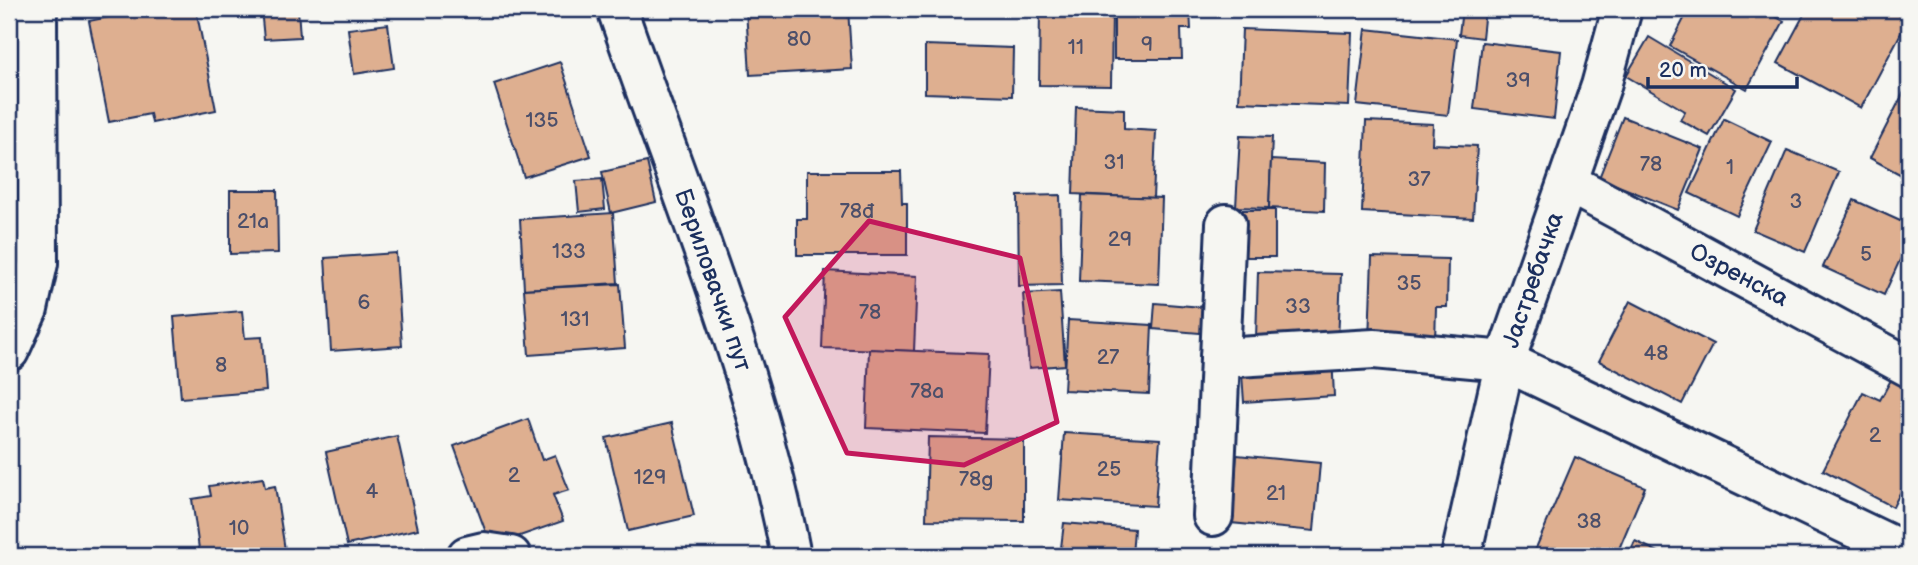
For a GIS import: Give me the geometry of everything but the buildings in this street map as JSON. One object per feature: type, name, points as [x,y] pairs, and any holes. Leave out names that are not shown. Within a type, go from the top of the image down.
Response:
[{"type":"street","points":[[9,351],[28,309],[38,263],[37,9]]},
{"type":"street","name":"Бериловачки пут","points":[[617,9],[712,271],[750,385],[778,487],[791,556]]},
{"type":"street","name":"Јастребачка","points":[[1461,556],[1505,361],[1569,183],[1601,86],[1622,9]]},
{"type":"street","name":"Озренска","points":[[1569,183],[1909,368]]},
{"type":"street","points":[[1213,516],[1226,224]]},
{"type":"street","points":[[1220,358],[1374,349],[1505,361],[1909,554]]},
{"type":"street","points":[[467,556],[484,552],[511,556]]},
{"type":"highlighted area","points":[[869,221],[1020,258],[1057,422],[964,465],[847,453],[785,317]]}]
